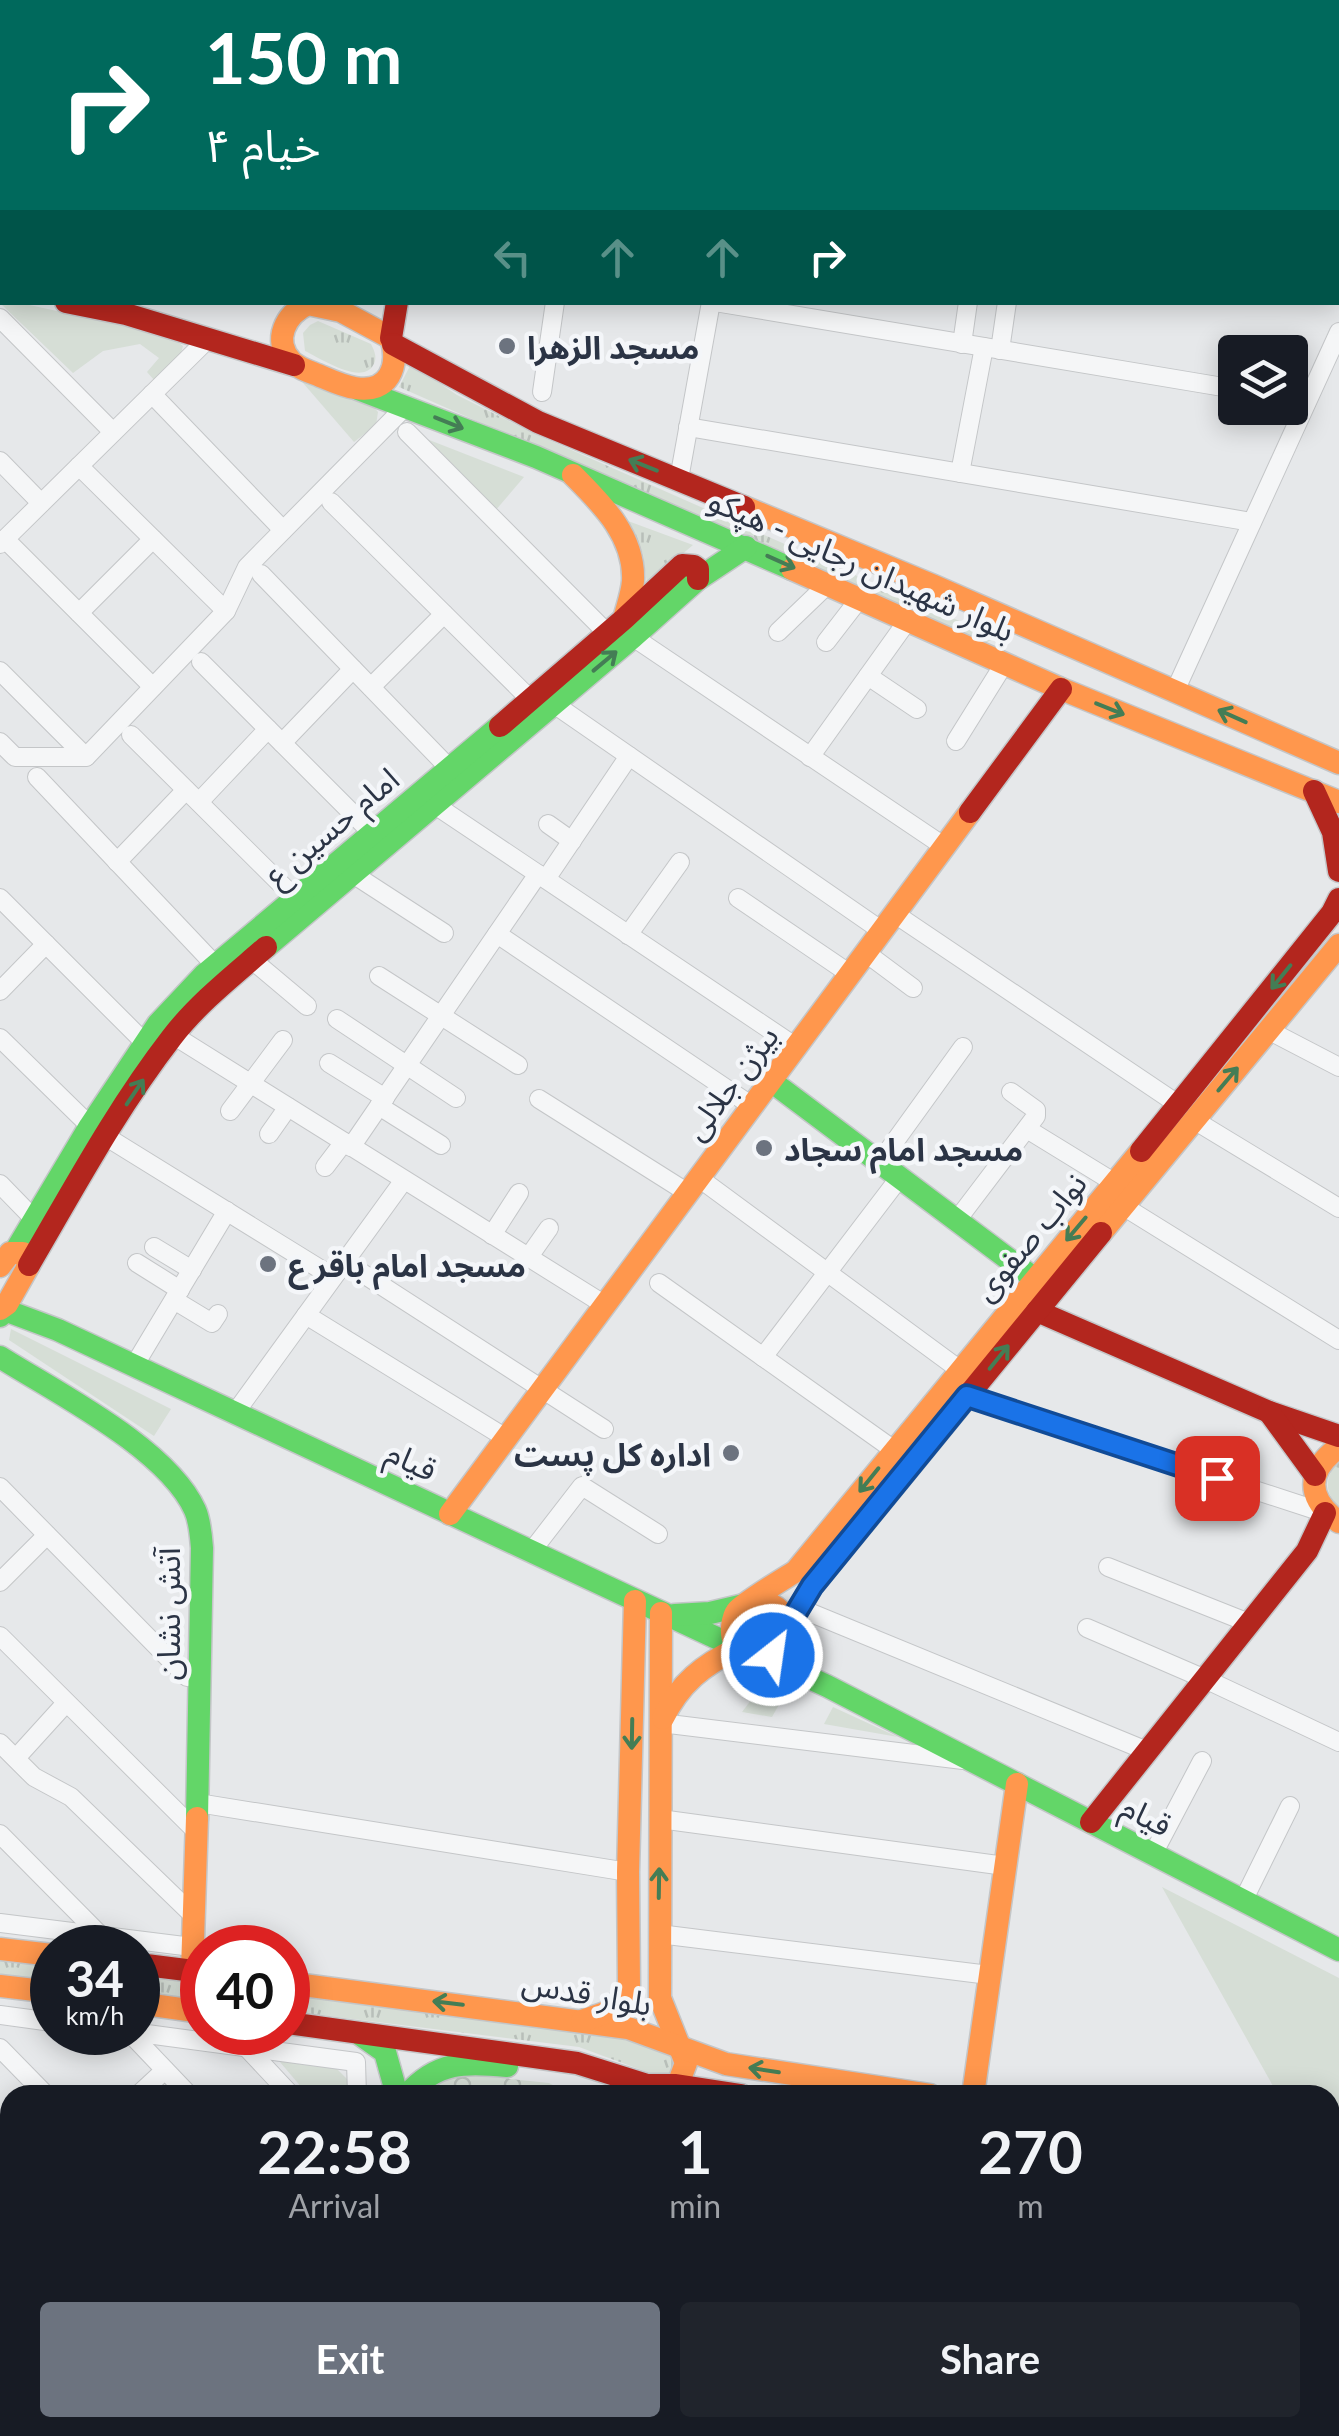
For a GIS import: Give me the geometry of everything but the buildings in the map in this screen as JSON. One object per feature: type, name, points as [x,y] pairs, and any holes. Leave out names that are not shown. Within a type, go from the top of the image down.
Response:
[{"type":"street","points":[[81,305],[209,338],[358,389],[384,382],[394,365],[392,341],[397,305]]},
{"type":"street","points":[[294,365],[283,350],[282,331],[292,313],[313,305]]},
{"type":"street","points":[[319,305],[358,320],[392,341]]},
{"type":"street","points":[[542,392],[555,305]]},
{"type":"street","points":[[679,480],[712,305]]},
{"type":"street","points":[[731,305],[1218,386]]},
{"type":"street","points":[[962,344],[968,305]]},
{"type":"street","points":[[960,473],[1006,305]]},
{"type":"street","points":[[0,318],[114,432]]},
{"type":"street","points":[[1308,385],[1339,332]]},
{"type":"street","points":[[153,687],[3,541],[209,338]]},
{"type":"street","name":"بلوار شهیدان رجایی - هپکو","points":[[392,341],[538,422],[1339,763]]},
{"type":"street","name":"بلوار شهیدان رجایی - هپکو","points":[[358,389],[569,471],[1062,689],[1339,802]]},
{"type":"street","points":[[152,394],[283,530]]},
{"type":"street","points":[[0,742],[15,757],[86,757],[226,611],[247,566],[406,406]]},
{"type":"street","points":[[1175,691],[1252,522],[1289,425]]},
{"type":"street","points":[[688,427],[1252,522]]},
{"type":"street","points":[[407,432],[621,630],[944,847]]},
{"type":"street","points":[[0,462],[41,503]]},
{"type":"street","points":[[79,466],[226,611]]},
{"type":"street","points":[[569,471],[611,513],[633,562],[633,585],[621,630]]},
{"type":"street","points":[[332,502],[444,614],[542,702],[1339,1208]]},
{"type":"street","points":[[79,613],[153,539]]},
{"type":"street","name":"امام حسین ع","points":[[17,1265],[35,1220],[98,1131],[173,1035],[218,988],[434,804],[621,630],[682,565],[698,569],[698,579],[746,547]]},
{"type":"street","points":[[261,574],[450,769]]},
{"type":"street","points":[[778,632],[828,584]]},
{"type":"street","points":[[826,642],[860,598]]},
{"type":"street","points":[[371,688],[444,614]]},
{"type":"street","points":[[956,740],[1006,639],[1004,618]]},
{"type":"street","points":[[810,756],[908,620]]},
{"type":"street","points":[[1030,675],[1030,653],[1037,643],[1049,638]]},
{"type":"street","points":[[201,662],[373,834]]},
{"type":"street","points":[[282,743],[353,669]]},
{"type":"street","points":[[0,670],[86,757]]},
{"type":"street","points":[[868,676],[917,708]]},
{"type":"street","name":"بیژن جلالی","points":[[450,1514],[1062,689]]},
{"type":"street","name":"امام حسین ع","points":[[17,1265],[158,1024],[214,965],[450,769],[542,702]]},
{"type":"street","points":[[118,862],[268,729]]},
{"type":"street","points":[[131,735],[295,898]]},
{"type":"street","points":[[325,1167],[382,1102],[497,934],[572,841],[629,756]]},
{"type":"street","points":[[37,777],[214,965]]},
{"type":"street","points":[[1314,791],[1333,832],[1339,871]]},
{"type":"street","points":[[434,804],[796,1048]]},
{"type":"street","points":[[548,824],[572,841]]},
{"type":"street","points":[[628,934],[680,862]]},
{"type":"street","points":[[353,874],[444,933]]},
{"type":"street","points":[[0,898],[144,1043]]},
{"type":"street","points":[[738,898],[850,974]]},
{"type":"street","name":"نواب صفوی","points":[[749,1603],[804,1579],[967,1396],[1123,1206],[1339,899]]},
{"type":"street","points":[[497,934],[752,1106]]},
{"type":"street","points":[[0,991],[46,944]]},
{"type":"street","name":"نواب صفوی","points":[[792,1623],[804,1579],[894,1450],[1115,1183],[1268,1030],[1339,945]]},
{"type":"street","points":[[866,953],[913,988]]},
{"type":"street","points":[[251,959],[307,1006]]},
{"type":"street","points":[[379,976],[518,1065]]},
{"type":"street","points":[[337,1019],[456,1098]]},
{"type":"street","points":[[1268,1030],[1339,1066]]},
{"type":"street","points":[[173,1035],[604,1305]]},
{"type":"street","points":[[0,1038],[98,1131],[227,1212],[339,1269],[604,1428]]},
{"type":"street","points":[[230,1112],[282,1040]]},
{"type":"street","points":[[880,1162],[962,1047]]},
{"type":"street","points":[[329,1063],[442,1145]]},
{"type":"street","points":[[771,1080],[1035,1279]]},
{"type":"street","points":[[957,1220],[1037,1113],[1011,1092]]},
{"type":"street","points":[[539,1099],[694,1185],[827,1272],[960,1370]]},
{"type":"street","points":[[269,1134],[288,1107]]},
{"type":"street","points":[[1027,1130],[1115,1183]]},
{"type":"street","points":[[762,1357],[900,1177]]},
{"type":"street","points":[[235,1413],[404,1180]]},
{"type":"street","points":[[0,1184],[35,1220]]},
{"type":"street","points":[[492,1235],[519,1193]]},
{"type":"street","points":[[1123,1206],[1339,1340]]},
{"type":"street","points":[[134,1366],[227,1212]]},
{"type":"street","points":[[528,1258],[549,1228]]},
{"type":"street","points":[[154,1246],[192,1270]]},
{"type":"street","points":[[138,1264],[212,1323],[218,1314]]},
{"type":"street","points":[[1,1311],[17,1265]]},
{"type":"street","name":"قیام","points":[[17,1265],[30,1297],[58,1330]]},
{"type":"street","points":[[659,1283],[894,1450]]},
{"type":"street","name":"قیام","points":[[1,1311],[58,1330],[738,1648]]},
{"type":"street","points":[[1036,1311],[1269,1412],[1339,1436]]},
{"type":"street","points":[[306,1315],[506,1438]]},
{"type":"street","name":"آتش نشان","points":[[1,1356],[136,1446],[181,1488],[194,1508],[202,1548],[194,1925]]},
{"type":"street","points":[[967,1396],[1334,1522]]},
{"type":"street","points":[[1269,1412],[1314,1476]]},
{"type":"street","points":[[1334,1522],[1317,1502],[1314,1476],[1328,1453],[1339,1447]]},
{"type":"street","points":[[530,1552],[582,1486],[658,1534]]},
{"type":"street","points":[[0,1487],[187,1677]]},
{"type":"street","points":[[1092,1822],[1334,1522]]},
{"type":"street","points":[[0,1582],[48,1535]]},
{"type":"street","points":[[1108,1568],[1249,1623]]},
{"type":"street","points":[[636,1601],[628,1872],[629,1987],[640,2006],[646,2007],[660,1998]]},
{"type":"street","points":[[749,1603],[737,1612],[731,1630],[738,1648],[754,1657],[764,1658],[780,1650],[792,1623]]},
{"type":"street","points":[[678,2085],[686,2063],[660,1998],[661,1613],[715,1614],[749,1603],[772,1603],[792,1623],[804,1664],[827,1686]]},
{"type":"street","points":[[792,1623],[1146,1751]]},
{"type":"street","points":[[1087,1628],[1205,1678],[1339,1742]]},
{"type":"street","points":[[0,1636],[197,1832]]},
{"type":"street","points":[[661,1723],[670,1703],[693,1673],[738,1648]]},
{"type":"street","name":"قیام","points":[[764,1658],[827,1686],[1337,1945]]},
{"type":"street","points":[[633,1670],[645,1660],[660,1668]]},
{"type":"street","points":[[16,1758],[66,1703]]},
{"type":"street","points":[[661,1723],[972,1761]]},
{"type":"street","points":[[0,1742],[34,1777],[71,1797],[193,1915]]},
{"type":"street","points":[[1153,1854],[1202,1761]]},
{"type":"street","points":[[974,2085],[1017,1784]]},
{"type":"street","points":[[198,1803],[628,1872]]},
{"type":"street","points":[[1243,1900],[1290,1806]]},
{"type":"street","points":[[660,1819],[1004,1866]]},
{"type":"street","points":[[0,1834],[91,1925]]},
{"type":"street","points":[[0,1924],[30,1928]]},
{"type":"street","points":[[659,1934],[989,1975]]},
{"type":"street","points":[[0,1948],[30,1952]]},
{"type":"street","points":[[0,1986],[30,1989]]},
{"type":"street","name":"بلوار قدس","points":[[310,1986],[628,2028],[726,2064],[864,2085]]},
{"type":"street","points":[[581,2021],[604,2014],[629,1987]]},
{"type":"street","points":[[5,2021],[30,2022]]},
{"type":"street","points":[[310,2025],[577,2063],[610,2084]]},
{"type":"street","points":[[354,2031],[385,2052],[395,2085]]},
{"type":"street","points":[[0,2048],[36,2085]]},
{"type":"street","points":[[151,2055],[180,2085]]},
{"type":"street","points":[[254,2055],[282,2085]]},
{"type":"street","points":[[302,2055],[356,2062],[356,2085]]},
{"type":"street","points":[[414,2085],[428,2072],[453,2064],[610,2084],[648,2085]]},
{"type":"street","points":[[149,2085],[165,2070]]},
{"type":"green space","points":[[2,305],[29,305],[168,335],[183,346],[155,381],[147,372],[159,358],[140,344],[103,351],[73,373]]},
{"type":"green space","points":[[318,321],[371,344],[375,353],[372,367],[358,373],[349,371],[305,351],[303,333]]},
{"type":"green space","points":[[411,364],[457,395],[533,433],[989,634],[991,640],[984,644],[399,387]]},
{"type":"green space","points":[[291,369],[371,404],[378,412],[376,425],[354,442]]},
{"type":"green space","points":[[419,436],[524,477],[495,511]]},
{"type":"green space","points":[[628,521],[693,545],[647,584],[643,554]]},
{"type":"green space","points":[[11,1329],[171,1409],[154,1436],[9,1340]]},
{"type":"green space","points":[[1339,1462],[1339,1507],[1328,1485]]},
{"type":"green space","points":[[760,1611],[772,1617],[778,1629],[772,1641],[760,1647],[748,1641],[742,1629],[748,1617]]},
{"type":"green space","points":[[761,1687],[785,1694],[772,1717],[742,1712]]},
{"type":"green space","points":[[833,1707],[898,1737],[824,1724]]},
{"type":"green space","points":[[1162,1887],[1339,1978],[1339,2085],[1272,2085]]},
{"type":"green space","points":[[0,1958],[30,1962],[30,1979],[0,1976]]},
{"type":"green space","points":[[160,1979],[180,1981],[180,1998],[160,1996]]},
{"type":"green space","points":[[310,1998],[626,2039],[672,2054],[676,2065],[670,2074],[655,2075],[579,2047],[310,2014]]},
{"type":"green space","points":[[281,2056],[336,2068],[349,2085],[300,2085],[280,2062]]},
{"type":"green space","points":[[455,2073],[553,2085],[430,2085]]},
{"type":"traffic: fast","points":[[358,389],[536,457],[792,569]]},
{"type":"traffic: fast","points":[[266,947],[698,579],[746,547]]},
{"type":"traffic: fast","points":[[15,1252],[90,1126],[158,1024],[204,975],[500,726]]},
{"type":"traffic: fast","points":[[771,1081],[1035,1279]]},
{"type":"traffic: fast","points":[[0,1316],[2,1309],[58,1330],[738,1648]]},
{"type":"traffic: fast","points":[[0,1357],[136,1444],[181,1487],[195,1510],[202,1548],[197,1818]]},
{"type":"traffic: fast","points":[[675,1615],[710,1613],[744,1605]]},
{"type":"traffic: fast","points":[[764,1657],[1339,1950]]},
{"type":"traffic: fast","points":[[361,2035],[385,2052],[394,2085]]},
{"type":"traffic: fast","points":[[417,2085],[452,2066],[507,2066]]},
{"type":"traffic: slow","points":[[306,305],[293,314],[284,328],[283,345],[291,361],[350,387],[367,389],[384,382],[393,368],[391,338],[341,311],[313,305]]},
{"type":"traffic: slow","points":[[573,475],[615,522],[629,550],[633,581],[624,619]]},
{"type":"traffic: slow","points":[[744,507],[1339,763]]},
{"type":"traffic: slow","points":[[792,569],[1059,688],[1339,802]]},
{"type":"traffic: slow","points":[[450,1514],[970,812]]},
{"type":"traffic: slow","points":[[1101,1233],[1339,945]]},
{"type":"traffic: slow","points":[[754,1601],[770,1604],[787,1621],[786,1642],[767,1655],[746,1653],[736,1644],[732,1630],[737,1611],[796,1571],[1141,1151]]},
{"type":"traffic: slow","points":[[0,1266],[10,1253],[23,1253],[29,1265],[7,1304],[0,1309]]},
{"type":"traffic: slow","points":[[1339,1447],[1320,1465],[1314,1485],[1320,1504],[1339,1522]]},
{"type":"traffic: slow","points":[[582,2021],[605,2013],[629,1987],[635,1601]]},
{"type":"traffic: slow","points":[[661,1613],[660,1998],[686,2063],[678,2085]]},
{"type":"traffic: slow","points":[[663,1718],[694,1676],[738,1648]]},
{"type":"traffic: slow","points":[[974,2085],[1017,1784]]},
{"type":"traffic: slow","points":[[193,1925],[197,1818]]},
{"type":"traffic: slow","points":[[0,1949],[30,1952]]},
{"type":"traffic: slow","points":[[0,1986],[30,1989]]},
{"type":"traffic: slow","points":[[310,1986],[628,2028],[726,2064],[864,2085]]},
{"type":"traffic: slow","points":[[160,2006],[180,2009]]},
{"type":"traffic: jam","points":[[81,305],[126,314],[294,365]]},
{"type":"traffic: jam","points":[[391,338],[396,305]]},
{"type":"traffic: jam","points":[[393,344],[538,422],[744,507]]},
{"type":"traffic: jam","points":[[500,726],[682,565],[698,569],[698,579]]},
{"type":"traffic: jam","points":[[970,812],[1061,689]]},
{"type":"traffic: jam","points":[[1314,791],[1333,832],[1339,871]]},
{"type":"traffic: jam","points":[[1141,1151],[1332,913],[1339,899]]},
{"type":"traffic: jam","points":[[29,1265],[114,1120],[172,1037],[205,1001],[266,947]]},
{"type":"traffic: jam","points":[[789,1626],[812,1586],[1101,1233]]},
{"type":"traffic: jam","points":[[1037,1311],[1269,1412],[1339,1436]]},
{"type":"traffic: jam","points":[[1269,1412],[1315,1475]]},
{"type":"traffic: jam","points":[[1091,1822],[1307,1551],[1325,1513]]},
{"type":"traffic: jam","points":[[160,1967],[180,1969]]},
{"type":"traffic: jam","points":[[310,2026],[577,2063],[647,2085]]},
{"type":"traffic: jam","points":[[647,2085],[676,2085]]},
{"type":"place","name":"مسجد الزهرا","points":[[507,346]]},
{"type":"place","name":"مسجد امام سجاد","points":[[764,1148]]},
{"type":"place","name":"مسجد امام باقر ع","points":[[268,1264]]},
{"type":"place","name":"اداره کل پست","points":[[731,1453]]},
{"type":"route","points":[[772,1655],[785,1643],[788,1626],[812,1586],[967,1396],[1217,1478]]}]
